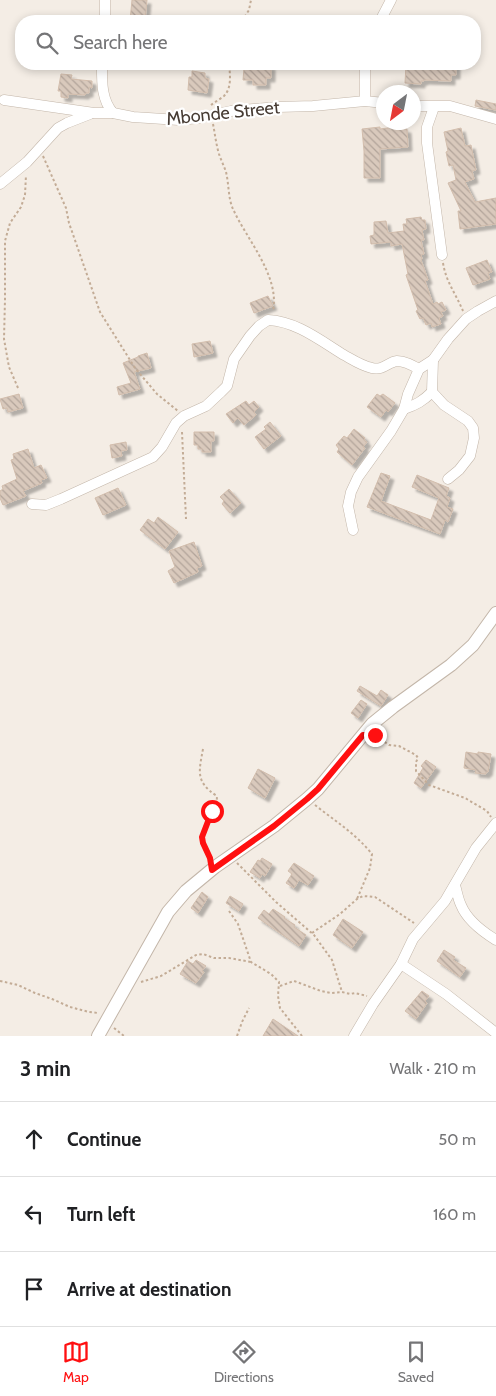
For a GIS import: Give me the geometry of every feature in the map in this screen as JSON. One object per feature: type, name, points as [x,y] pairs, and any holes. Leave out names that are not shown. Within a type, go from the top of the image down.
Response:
[{"type":"street","points":[[105,15],[106,0]]},
{"type":"street","points":[[383,15],[391,0]]},
{"type":"street","points":[[102,70],[104,98],[113,113]]},
{"type":"street","points":[[365,70],[365,101]]},
{"type":"street","name":"Mbonde Street","points":[[4,100],[94,113],[113,113],[151,119],[179,120],[250,109],[365,101],[376,102]]},
{"type":"street","points":[[421,106],[450,106],[496,119]]},
{"type":"street","points":[[434,107],[426,127],[442,255]]},
{"type":"street","points":[[0,184],[27,162],[58,128],[67,122],[94,113]]},
{"type":"street","points":[[353,530],[348,506],[351,492],[358,476],[391,431],[404,409],[408,394],[419,369],[432,360],[466,319],[496,301]]},
{"type":"street","points":[[32,504],[46,504],[61,500],[152,457],[162,447],[176,422],[206,406],[227,386],[234,359],[250,336],[268,320],[286,322],[304,330],[359,364],[372,369],[379,370],[396,361],[408,363],[419,369]]},
{"type":"street","points":[[432,360],[432,392],[444,405],[468,421],[473,428],[474,438],[470,456],[460,470],[448,478]]},
{"type":"street","points":[[404,409],[417,405],[432,392]]},
{"type":"street","points":[[98,1036],[168,912],[186,891],[229,856],[274,826],[307,799],[324,782],[372,724],[393,706],[451,665],[472,645],[496,613]]},
{"type":"street","points":[[354,1036],[400,964],[413,939],[445,901],[476,848],[495,824]]},
{"type":"street","points":[[455,885],[461,906],[467,916],[488,936],[496,940]]},
{"type":"street","points":[[400,964],[446,994],[496,1033]]},
{"type":"path","points":[[246,15],[251,0]]},
{"type":"path","points":[[199,118],[212,104],[224,96],[228,90],[229,70]]},
{"type":"path","points":[[211,115],[233,209],[260,257],[273,290],[275,300],[272,314],[268,320]]},
{"type":"path","points":[[40,149],[66,208],[100,312],[135,368],[181,418],[186,519]]},
{"type":"path","points":[[18,388],[9,367],[4,339],[4,241],[10,223],[21,207],[27,162]]},
{"type":"path","points":[[442,255],[445,273],[466,319]]},
{"type":"path","points":[[363,735],[378,735],[389,745],[399,746],[416,755],[418,758],[416,771],[429,785],[465,798],[490,814],[495,824]]},
{"type":"path","points":[[203,749],[199,774],[207,788],[217,796],[216,805],[202,837],[210,858],[212,870]]},
{"type":"path","points":[[307,799],[351,832],[372,854],[370,868],[358,899]]},
{"type":"path","points":[[229,856],[276,902],[312,933],[332,960],[342,992]]},
{"type":"path","points":[[312,933],[363,896],[375,897],[421,928]]},
{"type":"path","points":[[229,911],[238,924],[250,962]]},
{"type":"path","points":[[126,989],[142,981],[161,976],[196,955],[203,954],[214,958],[229,958],[250,962],[276,978],[279,982],[278,996],[280,1008],[302,1036]]},
{"type":"path","points":[[0,981],[18,984],[70,1007],[89,1012],[111,1013]]},
{"type":"path","points":[[279,986],[294,981],[320,991],[355,993],[376,1000]]},
{"type":"path","points":[[237,1036],[249,1008]]},
{"type":"building","points":[[132,0],[147,0],[146,15],[131,15]]},
{"type":"building","points":[[244,70],[271,70],[271,78],[266,78],[266,85],[253,85],[253,80],[243,80]]},
{"type":"building","points":[[406,70],[456,70],[456,75],[451,75],[451,81],[424,80],[421,81],[421,84],[405,83]]},
{"type":"building","points":[[192,71],[205,73],[205,78],[209,79],[207,93],[188,90],[189,77],[192,77]]},
{"type":"building","points":[[61,74],[72,75],[71,79],[92,81],[92,88],[89,87],[89,93],[85,95],[68,94],[68,98],[61,97],[61,91],[58,91]]},
{"type":"building","points":[[476,100],[496,104],[496,110],[475,106]]},
{"type":"building","points":[[376,127],[376,130],[407,130],[408,147],[380,149],[380,178],[364,178],[362,129]]},
{"type":"building","points":[[461,128],[465,146],[471,145],[476,170],[472,171],[474,179],[465,182],[475,202],[496,198],[496,224],[460,229],[458,211],[461,211],[448,183],[456,180],[453,165],[449,166],[444,132]]},
{"type":"building","points":[[421,217],[422,220],[425,220],[426,229],[422,230],[424,240],[421,240],[424,254],[421,255],[421,260],[428,280],[425,281],[433,304],[442,302],[446,310],[441,312],[443,316],[439,318],[441,324],[432,327],[431,323],[426,325],[423,318],[420,319],[416,311],[418,310],[406,275],[408,274],[402,244],[391,246],[391,242],[371,244],[370,236],[374,235],[374,222],[386,221],[388,233],[404,231],[403,224],[407,224],[406,219]]},
{"type":"building","points":[[487,260],[492,272],[488,273],[490,279],[473,285],[466,268]]},
{"type":"building","points":[[268,296],[273,306],[254,313],[250,303]]},
{"type":"building","points":[[210,341],[213,353],[194,357],[192,344]]},
{"type":"building","points":[[147,353],[151,368],[134,372],[140,389],[119,395],[117,387],[131,383],[123,363]]},
{"type":"building","points":[[19,394],[23,408],[8,412],[7,408],[3,409],[0,399]]},
{"type":"building","points":[[377,394],[380,396],[383,394],[395,403],[381,417],[367,407]]},
{"type":"building","points":[[246,401],[249,405],[254,401],[259,407],[254,412],[256,415],[244,425],[238,418],[233,423],[226,414]]},
{"type":"building","points":[[270,422],[281,436],[264,449],[255,437],[266,429],[264,427]]},
{"type":"building","points":[[354,429],[367,442],[363,447],[365,448],[352,465],[337,452],[339,449],[336,445],[344,436],[347,438]]},
{"type":"building","points":[[194,432],[214,432],[214,441],[211,441],[211,452],[202,452],[202,449],[198,449],[198,445],[194,445]]},
{"type":"building","points":[[126,442],[127,450],[121,451],[122,456],[112,458],[110,445]]},
{"type":"building","points":[[28,449],[34,468],[41,465],[47,478],[41,480],[42,483],[23,491],[26,496],[3,505],[0,498],[2,486],[17,479],[11,460],[14,459],[13,454]]},
{"type":"building","points":[[381,473],[390,476],[381,501],[431,520],[439,498],[412,487],[417,475],[449,488],[446,496],[450,498],[447,507],[453,509],[448,522],[445,520],[440,534],[367,507]]},
{"type":"building","points":[[118,488],[126,505],[103,515],[95,498]]},
{"type":"building","points":[[229,489],[241,503],[230,513],[222,504],[224,501],[220,497]]},
{"type":"building","points":[[158,517],[178,532],[165,549],[140,530],[148,519],[154,523]]},
{"type":"building","points":[[194,542],[202,566],[197,568],[198,572],[174,583],[168,571],[175,567],[169,551]]},
{"type":"building","points":[[360,686],[377,696],[381,690],[388,695],[381,706],[357,691]]},
{"type":"building","points":[[361,700],[367,704],[358,718],[351,713]]},
{"type":"building","points":[[466,752],[491,754],[486,774],[475,773],[476,770],[464,768]]},
{"type":"building","points":[[426,760],[436,767],[421,788],[414,783],[423,768],[421,766]]},
{"type":"building","points":[[258,769],[275,778],[265,798],[248,788]]},
{"type":"building","points":[[262,858],[272,864],[265,876],[262,874],[260,878],[250,872],[258,860],[260,861]]},
{"type":"building","points":[[294,863],[314,876],[308,885],[299,880],[294,888],[286,883],[292,874],[288,871]]},
{"type":"building","points":[[202,892],[208,897],[198,913],[191,908]]},
{"type":"building","points":[[230,896],[243,904],[239,911],[226,903]]},
{"type":"building","points":[[273,909],[306,935],[299,946],[258,918],[264,910],[269,914]]},
{"type":"building","points":[[343,919],[363,932],[352,948],[333,935]]},
{"type":"building","points":[[444,950],[455,957],[453,960],[466,968],[460,977],[437,961]]},
{"type":"building","points":[[196,960],[206,966],[196,983],[180,974],[188,961],[193,964]]},
{"type":"building","points":[[422,991],[429,996],[425,1001],[427,1003],[416,1019],[405,1011]]},
{"type":"building","points":[[273,1019],[298,1036],[263,1036]]},
{"type":"route","points":[[212,811],[202,837],[210,858],[212,870],[229,856],[274,826],[307,799],[318,789],[363,735],[375,735]]}]
